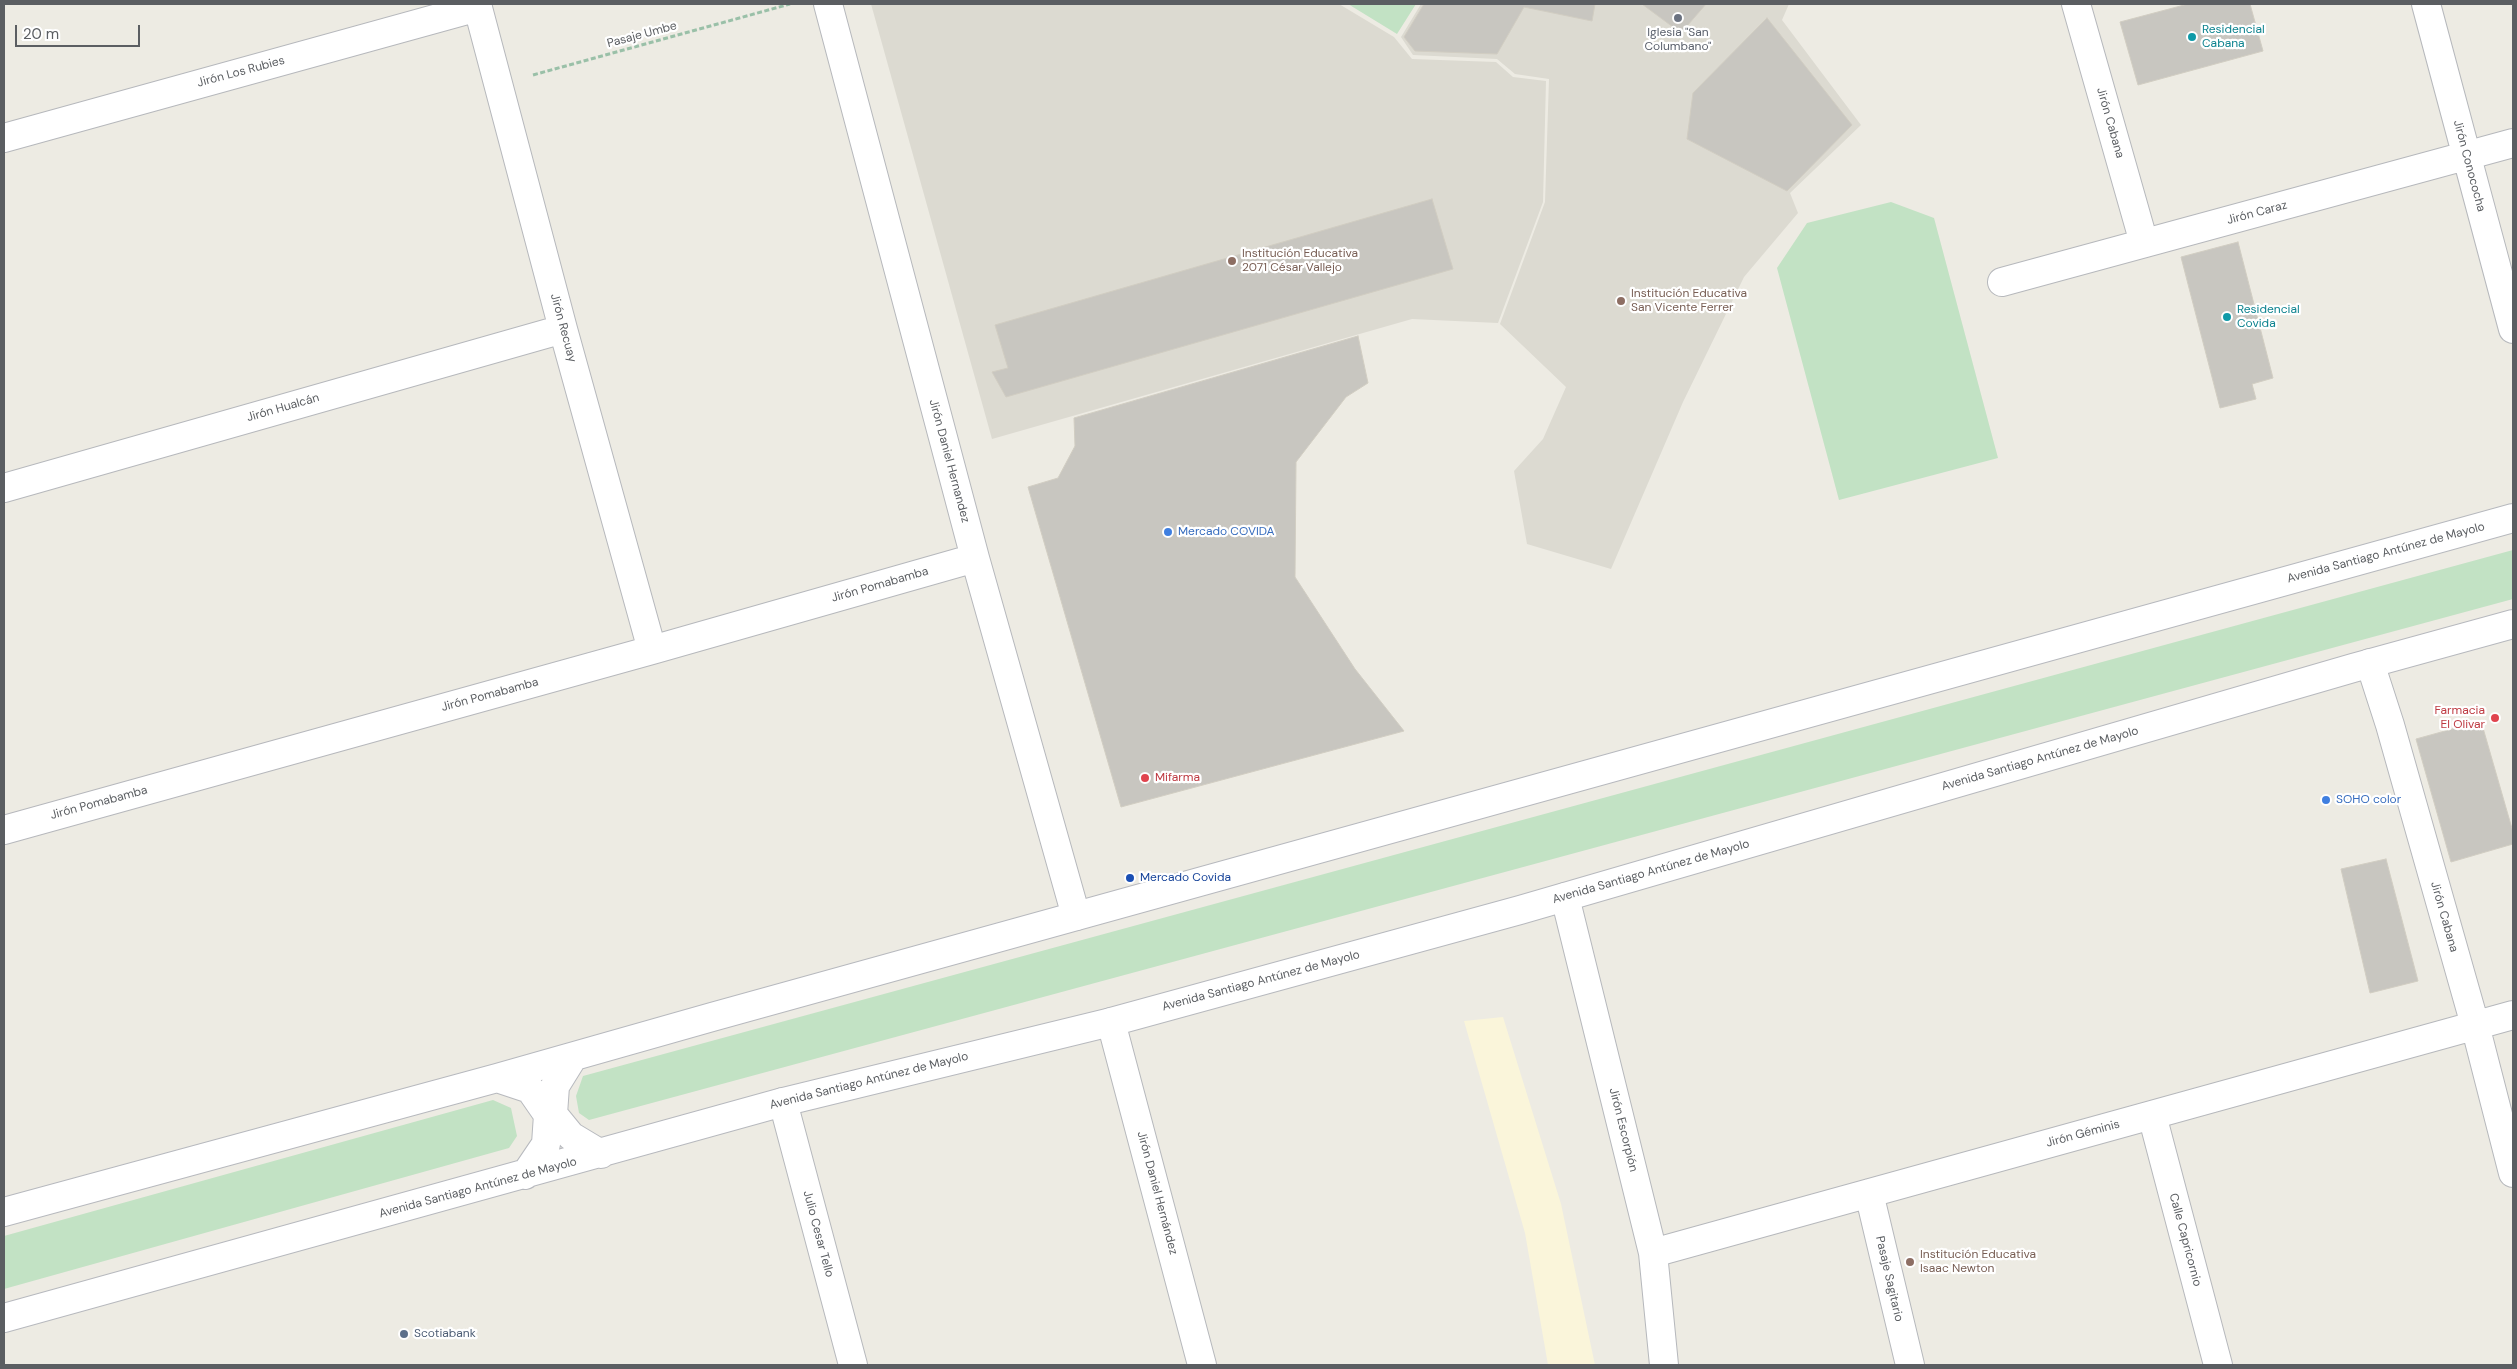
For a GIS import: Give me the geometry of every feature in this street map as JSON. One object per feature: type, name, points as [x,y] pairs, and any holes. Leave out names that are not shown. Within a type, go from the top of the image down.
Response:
[{"type":"street","name":"Jirón Daniel Hernandez","points":[[828,4],[975,558],[1076,916]]},
{"type":"street","name":"Jirón Cabana","points":[[2076,4],[2144,243]]},
{"type":"street","name":"Jirón Conococha","points":[[2426,4],[2513,329]]},
{"type":"street","name":"Jirón Recuay","points":[[478,5],[563,329],[652,650]]},
{"type":"street","name":"Jirón Los Rubies","points":[[4,138],[478,5]]},
{"type":"street","name":"Jirón Caraz","points":[[2002,282],[2513,143]]},
{"type":"street","name":"Jirón Hualcán","points":[[4,488],[563,329]]},
{"type":"street","name":"Avenida Santiago Antúnez de Mayolo","points":[[4,1212],[497,1078],[2513,518]]},
{"type":"street","name":"Jirón Pomabamba","points":[[4,830],[975,558]]},
{"type":"street","name":"Avenida Santiago Antúnez de Mayolo","points":[[4,1318],[783,1102],[1111,1022],[1565,897],[2370,663],[2513,624]]},
{"type":"street","name":"Jirón Cabana","points":[[2370,663],[2475,1025],[2513,1173]]},
{"type":"street","name":"Jirón Escorpión","points":[[1565,897],[1653,1253],[1664,1365]]},
{"type":"street","name":"Jirón Géminis","points":[[1653,1253],[2513,1015]]},
{"type":"street","name":"Jirón Daniel Hernández","points":[[1111,1022],[1202,1365]]},
{"type":"street","points":[[573,1056],[554,1086],[552,1114],[571,1136],[601,1154]]},
{"type":"street","points":[[497,1078],[530,1089],[548,1115],[546,1144],[524,1175]]},
{"type":"street","name":"Julio Cesar Tello","points":[[783,1102],[853,1365]]},
{"type":"street","name":"Calle Capricornio","points":[[2152,1115],[2218,1365]]},
{"type":"street","name":"Pasaje Sagitario","points":[[1869,1193],[1910,1365]]},
{"type":"path","name":"Pasaje Umbe","points":[[498,84],[790,4]]},
{"type":"shaded area","name":"Institución Educativa 2071 César Vallejo","points":[[871,4],[1339,4],[1394,37],[1412,59],[1496,62],[1513,77],[1546,81],[1543,202],[1498,323],[1412,319],[992,439]]},
{"type":"shaded area","name":"Institución Educativa San Vicente Ferrer","points":[[1421,4],[1789,4],[1782,20],[1861,125],[1790,193],[1798,213],[1744,277],[1683,402],[1611,569],[1527,544],[1514,471],[1543,439],[1566,387],[1500,324],[1545,202],[1549,79],[1515,74],[1497,59],[1413,55],[1401,37]]},
{"type":"shaded area","points":[[1503,1017],[1561,1204],[1595,1365],[1548,1365],[1525,1233],[1464,1021]]},
{"type":"green space","points":[[1348,4],[1416,4],[1397,34]]},
{"type":"green space","points":[[1891,202],[1934,218],[1998,458],[1839,500],[1777,268],[1807,223]]},
{"type":"green space","points":[[2513,550],[2513,599],[589,1120],[579,1113],[576,1096],[583,1076]]},
{"type":"green space","points":[[493,1100],[511,1108],[517,1136],[509,1148],[4,1289],[4,1236]]},
{"type":"building","points":[[1424,4],[1595,4],[1592,21],[1524,7],[1497,54],[1415,51],[1404,37]]},
{"type":"building","name":"Iglesia \"San Columbano\"","points":[[1642,4],[1706,4],[1681,33]]},
{"type":"building","name":"Residencial Cabana","points":[[2188,4],[2250,4],[2263,51],[2138,85],[2120,22]]},
{"type":"building","points":[[1767,18],[1852,125],[1787,191],[1687,139],[1693,93]]},
{"type":"building","points":[[1432,199],[1453,269],[1006,397],[992,372],[1008,368],[995,325]]},
{"type":"building","name":"Residencial Covida","points":[[2238,242],[2273,378],[2252,384],[2256,399],[2220,408],[2181,257]]},
{"type":"building","name":"Mercado COVIDA","points":[[1358,336],[1368,383],[1346,397],[1296,462],[1295,577],[1355,669],[1404,731],[1121,807],[1028,487],[1058,478],[1075,446],[1074,418]]},
{"type":"building","points":[[2481,721],[2513,832],[2513,844],[2451,862],[2416,739]]},
{"type":"building","points":[[2386,859],[2418,981],[2370,993],[2341,869]]},
{"type":"place","name":"Iglesia \"San Columbano\"","points":[[1678,18]]},
{"type":"place","name":"Residencial Cabana","points":[[2192,37]]},
{"type":"place","name":"Institución Educativa 2071 César Vallejo","points":[[1232,261]]},
{"type":"place","name":"Institución Educativa San Vicente Ferrer","points":[[1621,301]]},
{"type":"place","name":"Residencial Covida","points":[[2227,317]]},
{"type":"place","name":"Mercado COVIDA","points":[[1168,532]]},
{"type":"place","name":"Farmacia El Olivar","points":[[2495,718]]},
{"type":"place","name":"Mifarma","points":[[1145,778]]},
{"type":"place","name":"SOHO color","points":[[2326,800]]},
{"type":"place","name":"Mercado Covida","points":[[1130,878]]},
{"type":"place","name":"Institución Educativa Isaac Newton","points":[[1910,1262]]},
{"type":"place","name":"Scotiabank","points":[[404,1334]]}]
